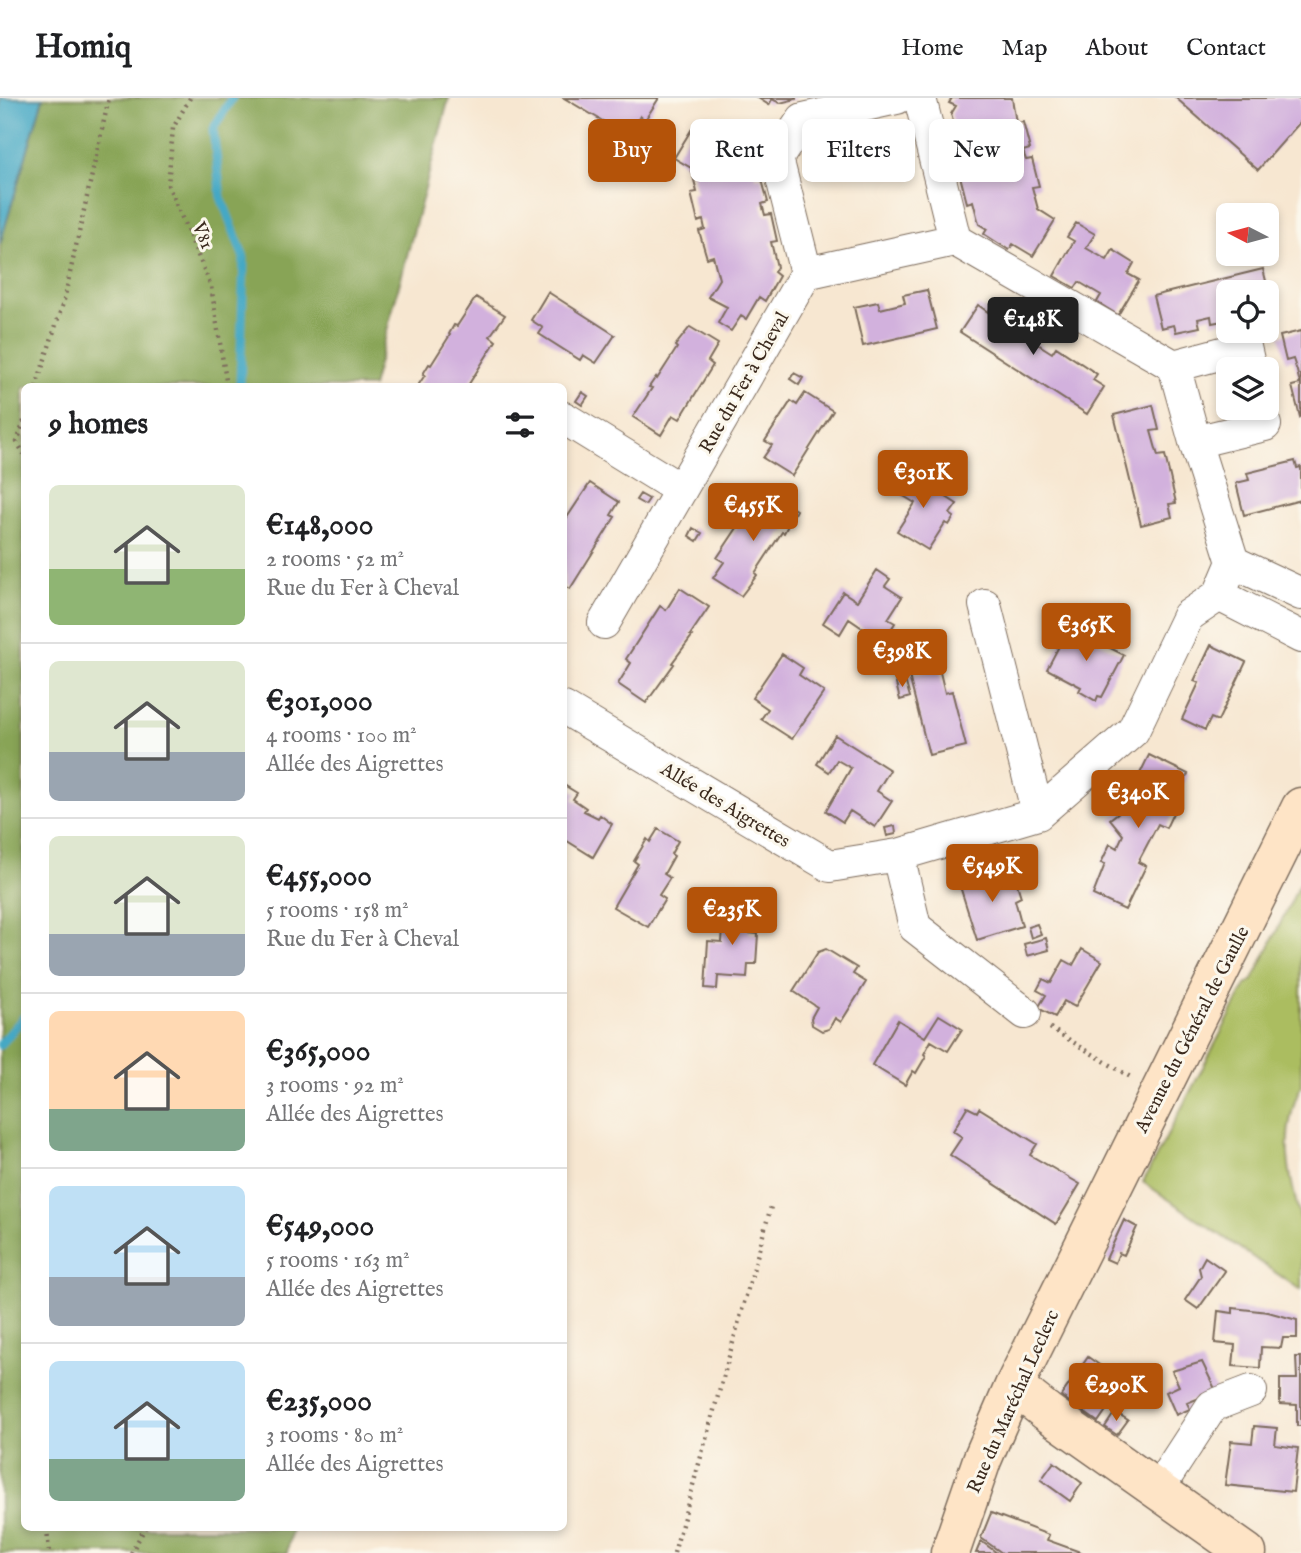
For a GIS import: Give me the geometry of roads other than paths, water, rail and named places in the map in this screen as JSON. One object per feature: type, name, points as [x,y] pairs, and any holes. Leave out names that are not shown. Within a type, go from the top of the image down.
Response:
[{"type":"street","points":[[897,98],[803,119],[777,158],[806,273],[955,240],[1174,366],[1233,562],[1219,595],[1301,636]]},
{"type":"street","points":[[920,98],[955,240]]},
{"type":"street","name":"Rue du Fer à Cheval","points":[[604,622],[806,273]]},
{"type":"street","points":[[1174,366],[1245,347],[1247,357]]},
{"type":"street","points":[[567,420],[681,490]]},
{"type":"street","points":[[1195,442],[1265,425],[1264,420]]},
{"type":"street","points":[[1233,562],[1301,594]]},
{"type":"street","name":"Allée des Aigrettes","points":[[567,710],[830,866],[898,855],[1038,814],[1133,731],[1188,615],[1219,595]]},
{"type":"street","points":[[985,605],[1038,814]]},
{"type":"street","name":"Avenue du Général de Gaulle","points":[[1080,1251],[1301,807]]},
{"type":"street","points":[[898,855],[915,927],[1025,1013]]},
{"type":"street","name":"Rue du Maréchal Leclerc","points":[[950,1553],[982,1460],[1014,1386],[1080,1251]]},
{"type":"street","points":[[1014,1386],[1247,1553]]},
{"type":"street","points":[[1158,1489],[1212,1406],[1251,1391]]},
{"type":"water","points":[[0,98],[43,98],[0,244]]},
{"type":"waterway","points":[[232,98],[213,129],[221,197],[244,258],[240,383]]},
{"type":"waterway","points":[[0,1045],[21,1020]]}]
